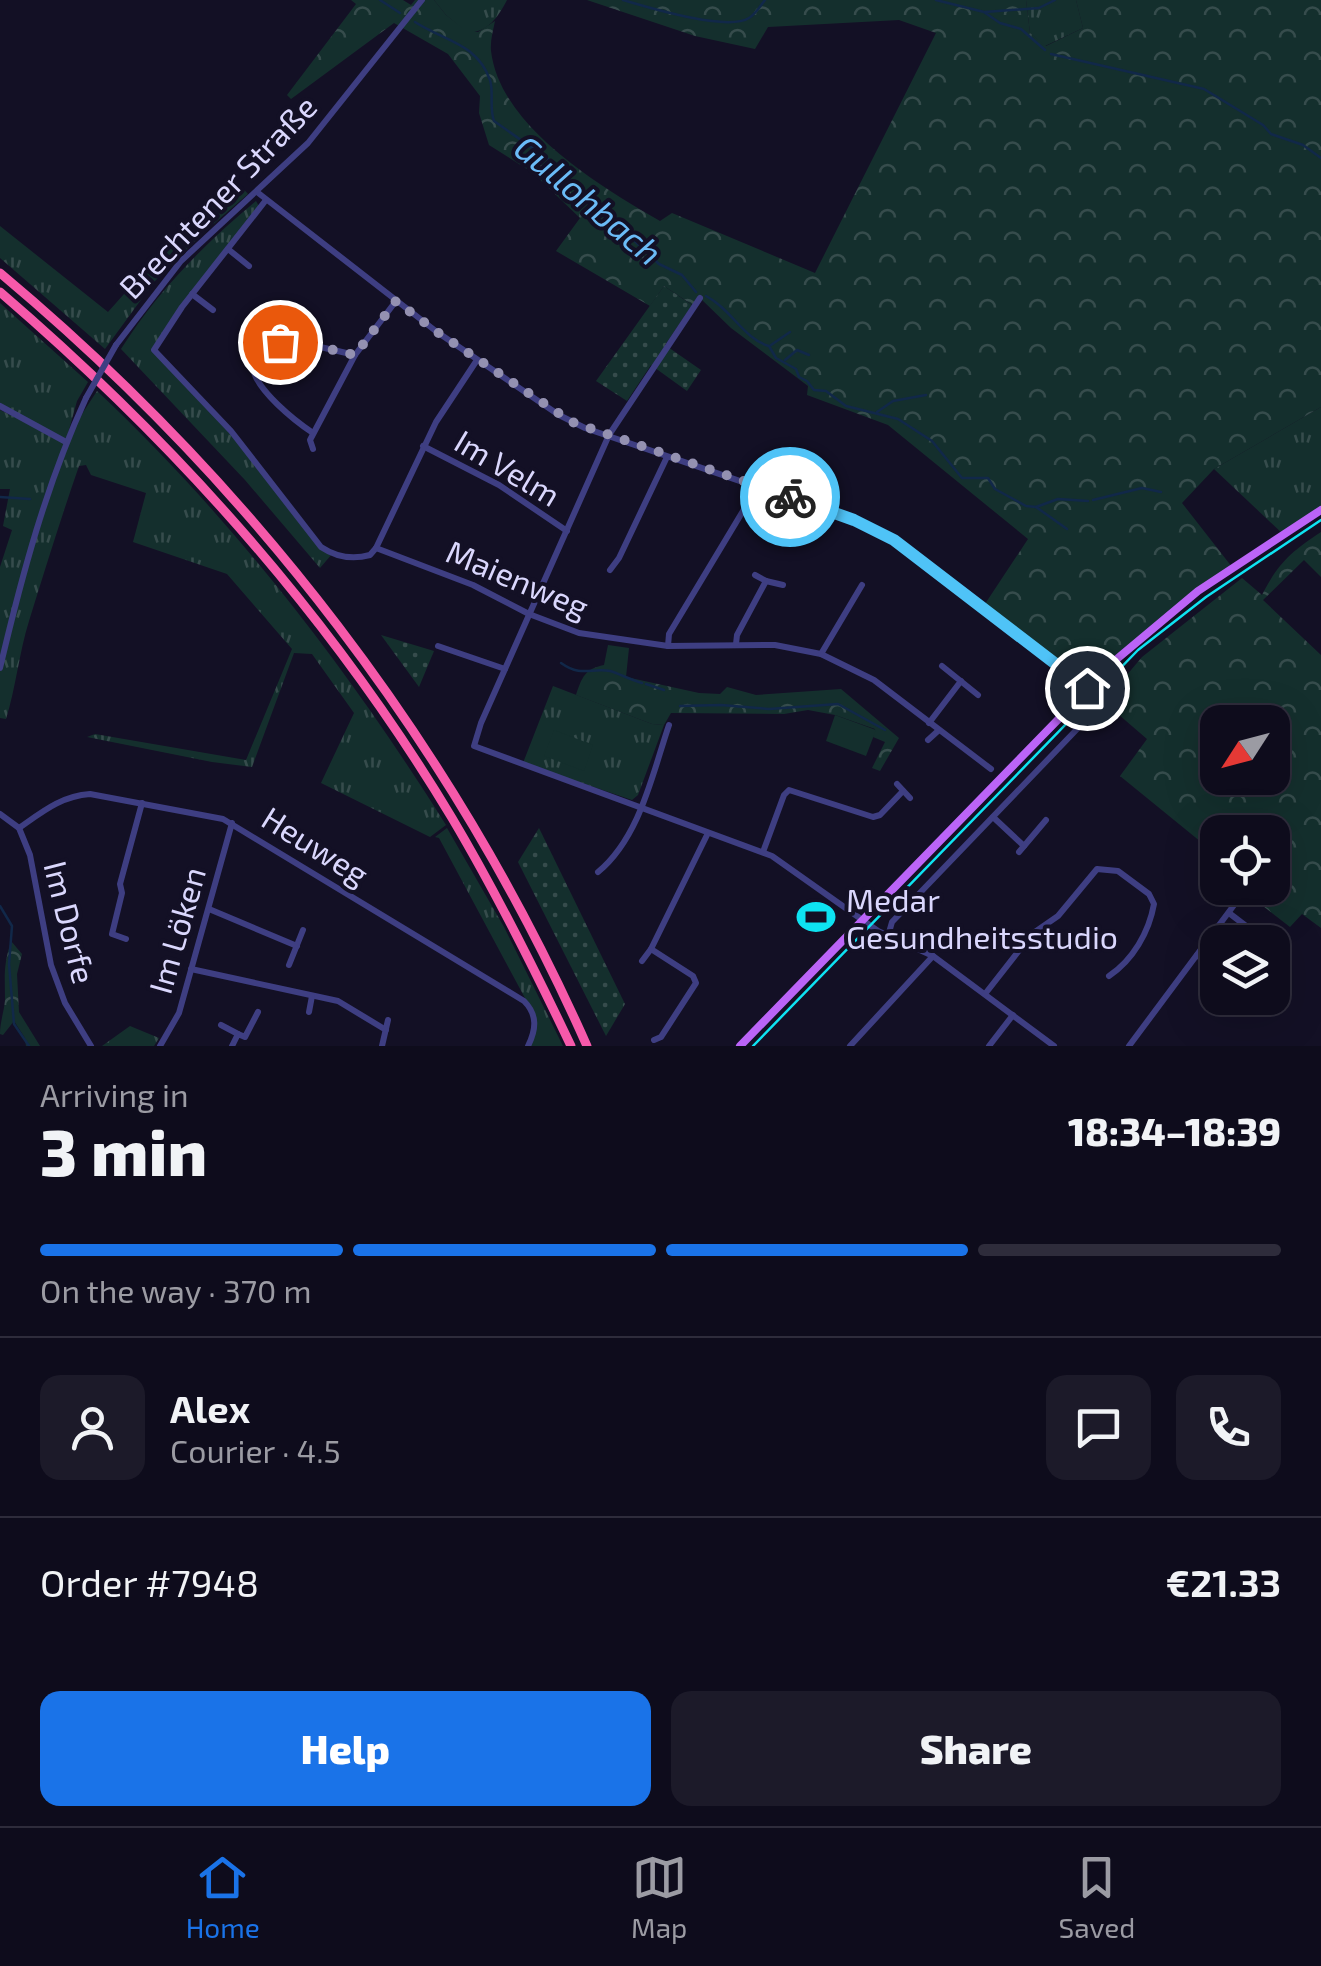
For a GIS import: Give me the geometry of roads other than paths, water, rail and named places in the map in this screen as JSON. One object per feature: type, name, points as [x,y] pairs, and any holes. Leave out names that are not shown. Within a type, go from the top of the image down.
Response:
[{"type":"highway","points":[[0,273],[110,370],[206,467],[262,529],[353,644],[480,835],[587,1046]]},
{"type":"highway","points":[[0,292],[90,371],[157,437],[263,554],[341,653],[468,845],[516,932],[571,1046]]},
{"type":"main road","points":[[740,1046],[1087,688],[1144,635],[1198,591],[1321,510]]},
{"type":"street","name":"Brechtener Straße","points":[[0,668],[32,538],[66,442],[116,345],[182,260],[308,143],[422,0]]},
{"type":"street","points":[[257,192],[396,301],[572,422],[854,520],[894,540],[1087,688]]},
{"type":"street","name":"Brechtener Straße","points":[[154,350],[192,294],[266,200]]},
{"type":"street","name":"Brechtener Straße","points":[[228,249],[249,266]]},
{"type":"street","name":"Brechtener Straße","points":[[192,294],[213,310]]},
{"type":"street","points":[[700,298],[609,435],[474,746],[782,861],[888,936],[933,956],[1054,1046]]},
{"type":"street","points":[[313,448],[310,440],[355,355],[396,301]]},
{"type":"street","points":[[314,432],[288,414],[266,391],[255,379],[253,368],[280,342],[290,340],[355,355]]},
{"type":"street","name":"Maienweg","points":[[154,350],[230,431],[320,546],[332,554],[370,556],[376,548],[458,578],[579,633],[668,646],[775,645],[821,654],[866,675],[991,770]]},
{"type":"street","points":[[376,548],[424,446],[478,360]]},
{"type":"street","points":[[0,406],[66,442]]},
{"type":"street","name":"Im Velm","points":[[424,446],[499,485],[566,531]]},
{"type":"street","points":[[610,570],[668,457]]},
{"type":"street","points":[[668,646],[669,634],[758,486]]},
{"type":"street","points":[[755,575],[783,585]]},
{"type":"street","points":[[736,644],[737,634],[766,581]]},
{"type":"street","points":[[821,654],[862,585]]},
{"type":"street","points":[[438,646],[505,669]]},
{"type":"street","points":[[942,666],[978,695]]},
{"type":"street","points":[[929,722],[961,681]]},
{"type":"street","points":[[888,936],[892,922],[1080,726],[1091,720]]},
{"type":"street","points":[[598,872],[624,842],[641,808],[668,726]]},
{"type":"street","points":[[928,740],[939,730]]},
{"type":"street","points":[[896,784],[910,798]]},
{"type":"street","points":[[763,852],[789,790],[873,817],[904,791]]},
{"type":"street","name":"Heuweg","points":[[19,828],[54,804],[90,794],[223,818],[524,1001],[535,1021],[528,1046]]},
{"type":"street","points":[[126,938],[112,934],[122,894],[120,884],[142,803]]},
{"type":"street","name":"Im Dorfe","points":[[0,814],[19,828],[30,855],[51,965],[65,1003],[91,1046]]},
{"type":"street","points":[[993,816],[1022,849],[1046,820]]},
{"type":"street","name":"Im Löken","points":[[160,1046],[179,1013],[232,823]]},
{"type":"street","points":[[642,961],[708,833]]},
{"type":"street","points":[[985,994],[1032,934],[1058,916],[1092,873],[1104,867],[1118,871],[1149,894],[1154,904],[1138,944],[1124,966],[1109,976]]},
{"type":"street","points":[[1129,1046],[1235,905]]},
{"type":"street","points":[[209,909],[297,946]]},
{"type":"street","points":[[1229,913],[1245,925]]},
{"type":"street","points":[[289,965],[303,930]]},
{"type":"street","points":[[651,949],[693,976],[696,983],[661,1037],[654,1040]]},
{"type":"street","points":[[850,1046],[933,956]]},
{"type":"street","points":[[191,969],[338,1001],[386,1030]]},
{"type":"street","points":[[309,1012],[312,996]]},
{"type":"street","points":[[221,1025],[245,1038],[258,1012]]},
{"type":"street","points":[[989,1046],[1013,1015]]},
{"type":"street","points":[[382,1046],[388,1020]]},
{"type":"street","points":[[232,1046],[238,1034]]},
{"type":"waterway","name":"Gullohbach","points":[[380,0],[400,13]]},
{"type":"waterway","points":[[623,0],[723,22],[749,18],[765,0]]},
{"type":"waterway","points":[[936,0],[984,12],[1000,23],[1021,29],[1045,50]]},
{"type":"waterway","points":[[985,12],[1039,8],[1055,0]]},
{"type":"waterway","name":"Gullohbach","points":[[415,22],[477,58],[490,80],[494,121],[548,159],[659,264],[682,275],[696,292]]},
{"type":"waterway","points":[[1051,54],[1204,89],[1263,125],[1271,134],[1303,145],[1321,158]]},
{"type":"waterway","name":"Gullohbach","points":[[706,296],[752,337],[769,346],[776,358],[796,369],[814,390],[826,391],[846,406],[898,419],[932,441],[962,478],[988,478],[995,489],[1026,506],[1036,507],[1058,499],[1088,501]]},
{"type":"waterway","points":[[771,345],[790,332]]},
{"type":"waterway","points":[[785,360],[797,350],[809,355]]},
{"type":"waterway","points":[[877,412],[893,401],[926,395]]},
{"type":"waterway","name":"Gullohbach","points":[[1093,500],[1142,488],[1161,492]]},
{"type":"waterway","points":[[0,497],[30,499]]},
{"type":"waterway","points":[[1036,507],[1067,529]]},
{"type":"waterway","points":[[561,663],[581,671],[610,671],[642,683]]},
{"type":"waterway","points":[[646,684],[664,690]]},
{"type":"waterway","points":[[680,706],[769,709],[838,704],[885,730]]},
{"type":"waterway","points":[[0,906],[12,926],[9,964],[14,1024],[29,1046]]},
{"type":"tram line","points":[[753,1046],[1138,650],[1206,597],[1321,520]]},
{"type":"place","name":"Medar Gesundheitsstudio","points":[[816,917]]}]
